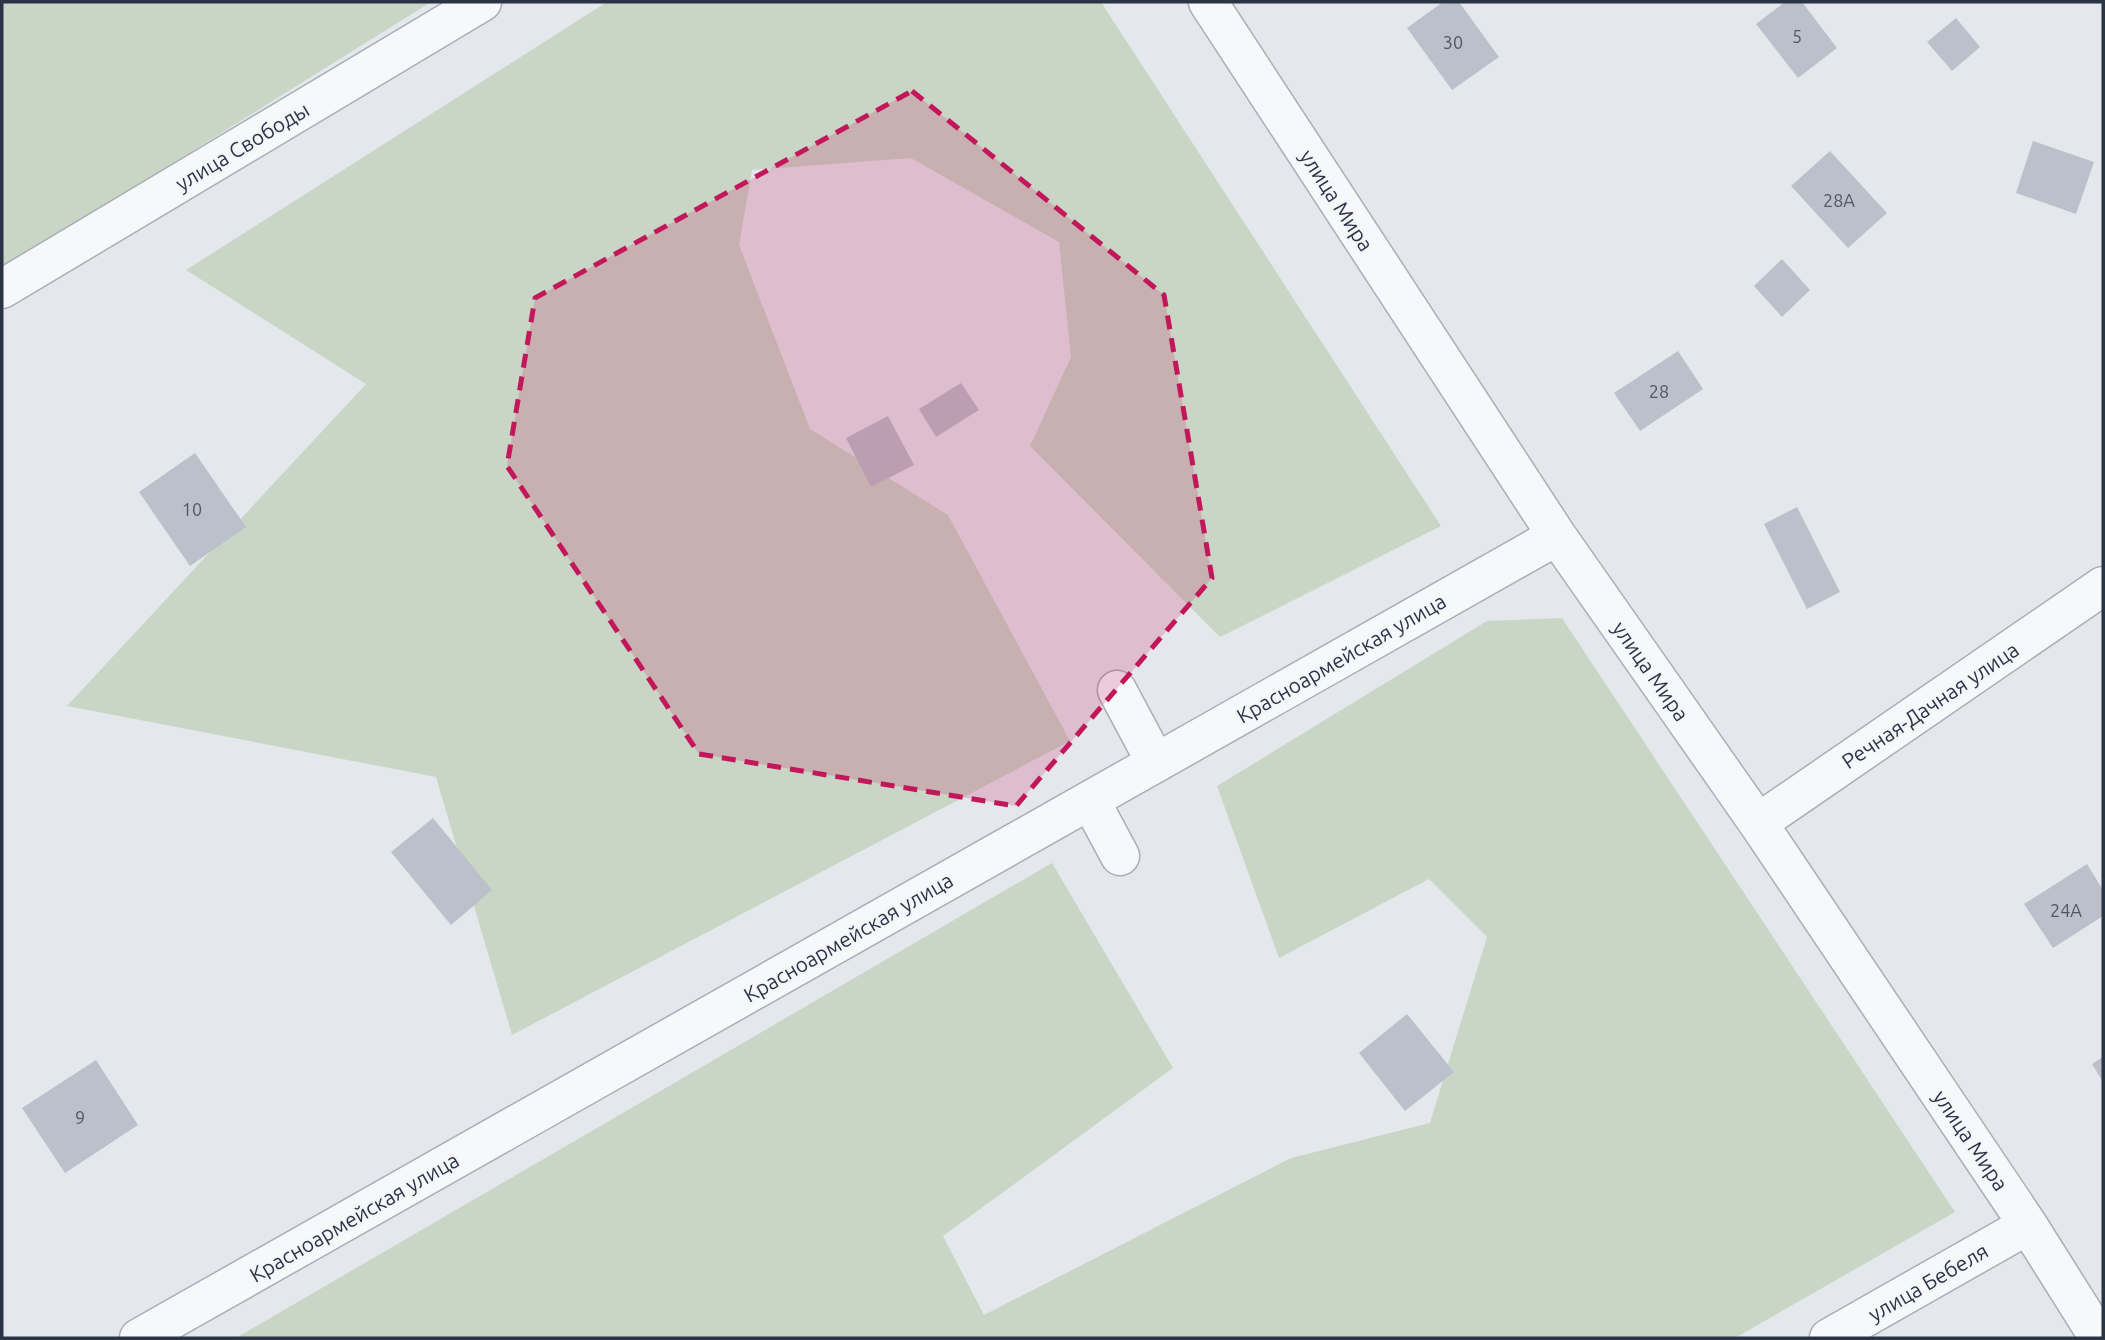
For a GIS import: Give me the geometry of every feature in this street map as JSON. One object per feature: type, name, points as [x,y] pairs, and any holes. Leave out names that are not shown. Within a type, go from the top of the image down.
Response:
[{"type":"street","name":"улица Свободы","points":[[2,289],[482,2]]},
{"type":"street","name":"улица Мира","points":[[1208,2],[1556,536],[1758,823],[2028,1225],[2099,1338]]},
{"type":"street","name":"Красноармейская улица","points":[[139,1338],[1556,536]]},
{"type":"street","name":"Речная-Дачная улица","points":[[1758,823],[2103,586]]},
{"type":"street","points":[[1117,690],[1156,763]]},
{"type":"street","points":[[1090,800],[1121,856]]},
{"type":"street","name":"улица Бебеля","points":[[1829,1338],[2028,1225]]},
{"type":"highlighted area","points":[[912,91],[1164,295],[1212,578],[1016,806],[699,754],[507,466],[535,298]]},
{"type":"green space","points":[[2,2],[431,2],[2,270]]},
{"type":"green space","points":[[607,2],[1101,2],[1441,526],[1220,637],[1030,446],[1071,357],[1059,242],[911,158],[752,170],[739,245],[810,429],[948,515],[1070,741],[512,1035],[436,777],[67,706],[366,384],[186,270]]},
{"type":"green space","points":[[1562,618],[1955,1212],[1735,1338],[236,1338],[1052,863],[1173,1068],[943,1236],[984,1315],[1291,1158],[1430,1123],[1487,937],[1429,879],[1279,958],[1217,786],[1487,621]]},
{"type":"building","points":[[1443,2],[1459,2],[1499,57],[1452,90],[1407,28]]},
{"type":"building","points":[[1785,2],[1802,2],[1837,48],[1798,78],[1756,24]]},
{"type":"building","points":[[1956,18],[1980,47],[1952,71],[1927,42]]},
{"type":"building","points":[[2033,141],[2094,162],[2076,214],[2016,193]]},
{"type":"building","points":[[1830,151],[1887,213],[1848,248],[1791,186]]},
{"type":"building","points":[[1782,259],[1810,290],[1782,317],[1754,286]]},
{"type":"building","points":[[1678,351],[1703,389],[1640,431],[1614,393]]},
{"type":"building","points":[[961,383],[979,410],[936,437],[919,409]]},
{"type":"building","points":[[888,416],[914,465],[871,487],[846,438]]},
{"type":"building","points":[[195,453],[246,527],[190,566],[139,492]]},
{"type":"building","points":[[1797,507],[1840,592],[1807,609],[1764,524]]},
{"type":"building","points":[[433,818],[492,890],[451,925],[391,852]]},
{"type":"building","points":[[2087,864],[2103,890],[2103,916],[2053,948],[2024,904]]},
{"type":"building","points":[[1407,1014],[1454,1072],[1405,1111],[1359,1053]]},
{"type":"building","points":[[2103,1057],[2103,1082],[2092,1064]]},
{"type":"building","points":[[96,1060],[138,1125],[65,1173],[22,1108]]}]
